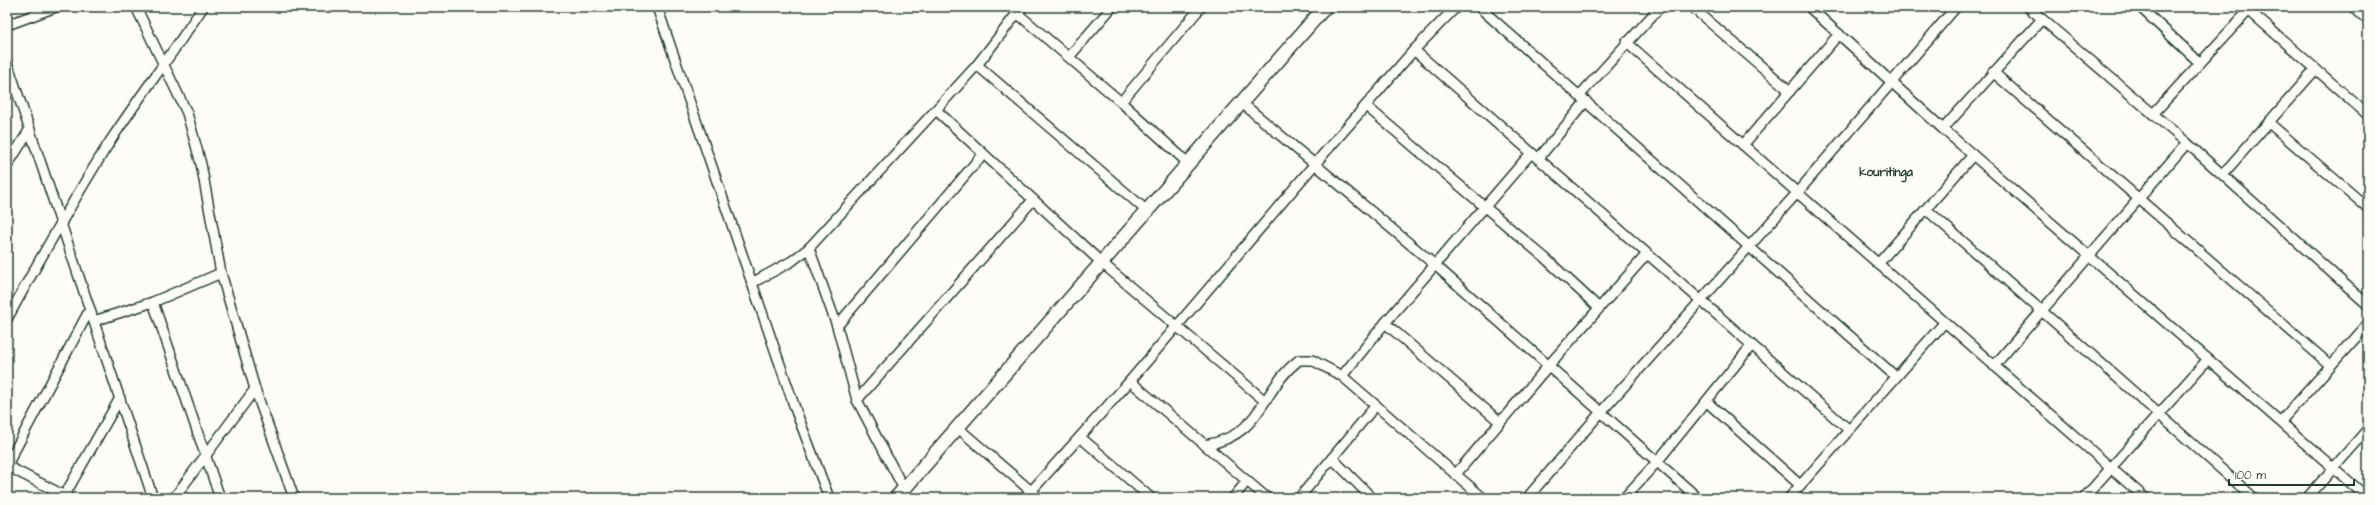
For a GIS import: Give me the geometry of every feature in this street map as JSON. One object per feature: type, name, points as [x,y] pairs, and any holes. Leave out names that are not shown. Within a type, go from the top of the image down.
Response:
[{"type":"street","points":[[7,25],[56,7]]},
{"type":"street","points":[[136,7],[165,64],[187,113],[199,157],[221,273],[255,389],[294,498]]},
{"type":"street","points":[[7,319],[59,223],[110,141],[165,64],[202,7]]},
{"type":"street","points":[[657,7],[828,498]]},
{"type":"street","points":[[1069,57],[1112,7]]},
{"type":"street","points":[[1121,102],[1201,7]]},
{"type":"street","points":[[808,248],[836,326],[857,400],[900,494],[1325,7]]},
{"type":"street","points":[[1028,494],[1130,382],[1314,164],[1414,50],[1456,7]]},
{"type":"street","points":[[1479,7],[1583,98],[1748,248],[1894,376]]},
{"type":"street","points":[[1342,376],[1435,265],[1485,208],[1534,156],[1583,98],[1626,42],[1660,7]]},
{"type":"street","points":[[1692,7],[1790,91]]},
{"type":"street","points":[[1809,7],[1943,129],[2368,498]]},
{"type":"street","points":[[1527,498],[1601,412],[1797,193],[1890,82],[1956,7]]},
{"type":"street","points":[[2028,7],[2223,174],[2368,305]]},
{"type":"street","points":[[2140,7],[2200,63]]},
{"type":"street","points":[[2353,7],[2368,20]]},
{"type":"street","points":[[2153,114],[2247,9],[2368,115]]},
{"type":"street","points":[[752,283],[792,261],[808,248],[977,65],[1019,10],[1069,57],[1189,164]]},
{"type":"street","points":[[1943,129],[2042,18]]},
{"type":"street","points":[[1743,145],[1839,34]]},
{"type":"street","points":[[1626,42],[1944,323],[2145,498]]},
{"type":"street","points":[[1414,50],[1701,300],[1751,346],[1848,429]]},
{"type":"street","points":[[7,62],[30,129],[59,223],[90,309],[153,498]]},
{"type":"street","points":[[977,65],[1147,212]]},
{"type":"street","points":[[2223,174],[2315,70]]},
{"type":"street","points":[[1993,72],[2330,365]]},
{"type":"street","points":[[1242,103],[1435,265],[1698,498]]},
{"type":"street","points":[[1366,106],[1599,308]]},
{"type":"street","points":[[936,110],[1102,264],[1265,401]]},
{"type":"street","points":[[2269,122],[2368,208]]},
{"type":"street","points":[[7,166],[30,129]]},
{"type":"street","points":[[1994,366],[2187,143]]},
{"type":"street","points":[[836,326],[983,154]]},
{"type":"street","points":[[1878,264],[1973,155]]},
{"type":"street","points":[[857,400],[1033,200]]},
{"type":"street","points":[[1926,210],[2254,498]]},
{"type":"street","points":[[1456,474],[1549,365],[1647,254]]},
{"type":"street","points":[[94,321],[153,302],[221,273]]},
{"type":"street","points":[[153,302],[220,498]]},
{"type":"street","points":[[90,309],[7,466],[64,497],[120,398]]},
{"type":"street","points":[[1385,323],[1500,422]]},
{"type":"street","points":[[1789,498],[1894,376],[1944,323]]},
{"type":"street","points":[[2281,421],[2368,324]]},
{"type":"street","points":[[1624,498],[1657,462],[1751,346]]},
{"type":"street","points":[[2084,498],[2208,359]]},
{"type":"street","points":[[1205,445],[1228,440],[1239,433],[1254,419],[1265,401],[1299,360],[1312,360],[1342,376],[1484,498]]},
{"type":"street","points":[[1130,382],[1267,498]]},
{"type":"street","points":[[174,498],[255,389]]},
{"type":"street","points":[[1707,402],[1800,485]]},
{"type":"street","points":[[1298,498],[1376,405]]},
{"type":"street","points":[[958,428],[1028,494],[1039,498]]},
{"type":"street","points":[[2307,498],[2368,429]]},
{"type":"street","points":[[1080,437],[1151,498]]},
{"type":"street","points":[[1332,458],[1372,498]]},
{"type":"street","points":[[1233,498],[1247,481]]},
{"type":"district","name":"kouritinga","points":[[1886,172]]}]
